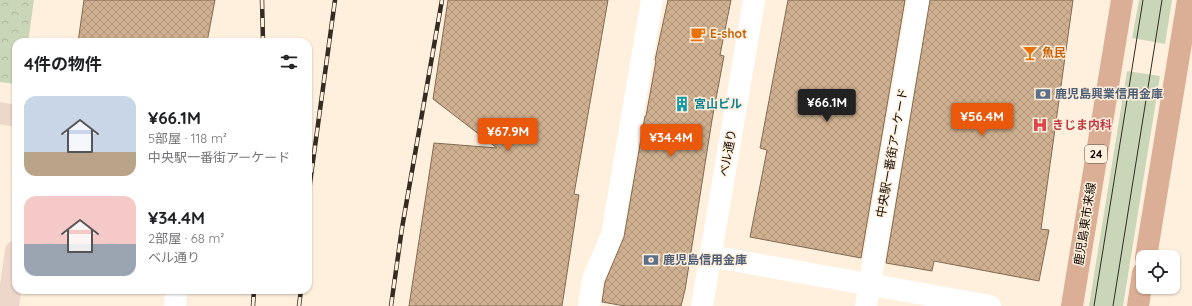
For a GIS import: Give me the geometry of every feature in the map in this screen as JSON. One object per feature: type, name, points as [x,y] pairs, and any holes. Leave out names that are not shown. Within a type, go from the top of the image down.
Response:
[{"type":"main road","points":[[1147,250],[1188,22],[1188,0]]},
{"type":"main road","name":"鹿児島東市来線","points":[[1072,306],[1117,1]]},
{"type":"main road","points":[[1138,306],[1140,294]]},
{"type":"street","points":[[589,306],[593,279],[612,235],[652,0]]},
{"type":"street","name":"ベル通り","points":[[702,306],[754,0]]},
{"type":"street","name":"中央駅一番街アーケード","points":[[866,306],[918,0]]},
{"type":"street","points":[[0,113],[12,115]]},
{"type":"street","points":[[710,256],[990,306]]},
{"type":"street","points":[[8,306],[12,278]]},
{"type":"street","points":[[175,306],[176,294]]},
{"type":"green space","points":[[0,0],[34,0],[29,38],[12,38],[12,84],[0,82]]},
{"type":"green space","points":[[1139,0],[1172,0],[1165,44],[1132,38]]},
{"type":"green space","points":[[1127,71],[1160,76],[1123,306],[1089,306]]},
{"type":"building","points":[[84,0],[215,0],[208,38],[79,38]]},
{"type":"building","points":[[448,0],[608,0],[574,194],[579,195],[562,306],[409,306],[434,143],[497,148],[433,99]]},
{"type":"building","points":[[668,0],[731,0],[720,55],[724,56],[712,120],[685,290],[681,306],[625,306],[602,302],[605,282],[624,237],[655,60]]},
{"type":"building","points":[[788,0],[905,0],[861,258],[750,237],[767,150],[760,148]]},
{"type":"building","points":[[930,0],[1073,0],[1041,229],[1049,230],[1039,281],[934,261],[932,271],[886,263]]},
{"type":"tram line","points":[[1094,306],[1143,0]]},
{"type":"tram line","points":[[1113,306],[1162,0]]},
{"type":"railway","points":[[262,0],[263,38]]},
{"type":"railway","points":[[312,168],[335,0]]},
{"type":"railway","points":[[391,306],[402,228],[442,0]]},
{"type":"railway","points":[[253,306],[254,294]]},
{"type":"railway","points":[[299,306],[300,294]]},
{"type":"place","name":"E-shot","points":[[698,34]]},
{"type":"place","name":"魚民","points":[[1030,53]]},
{"type":"place","name":"鹿児島興業信用金庫","points":[[1043,94]]},
{"type":"place","name":"宮山ビル","points":[[682,104]]},
{"type":"place","name":"きじま内科","points":[[1040,125]]},
{"type":"place","name":"鹿児島信用金庫","points":[[651,260]]}]
